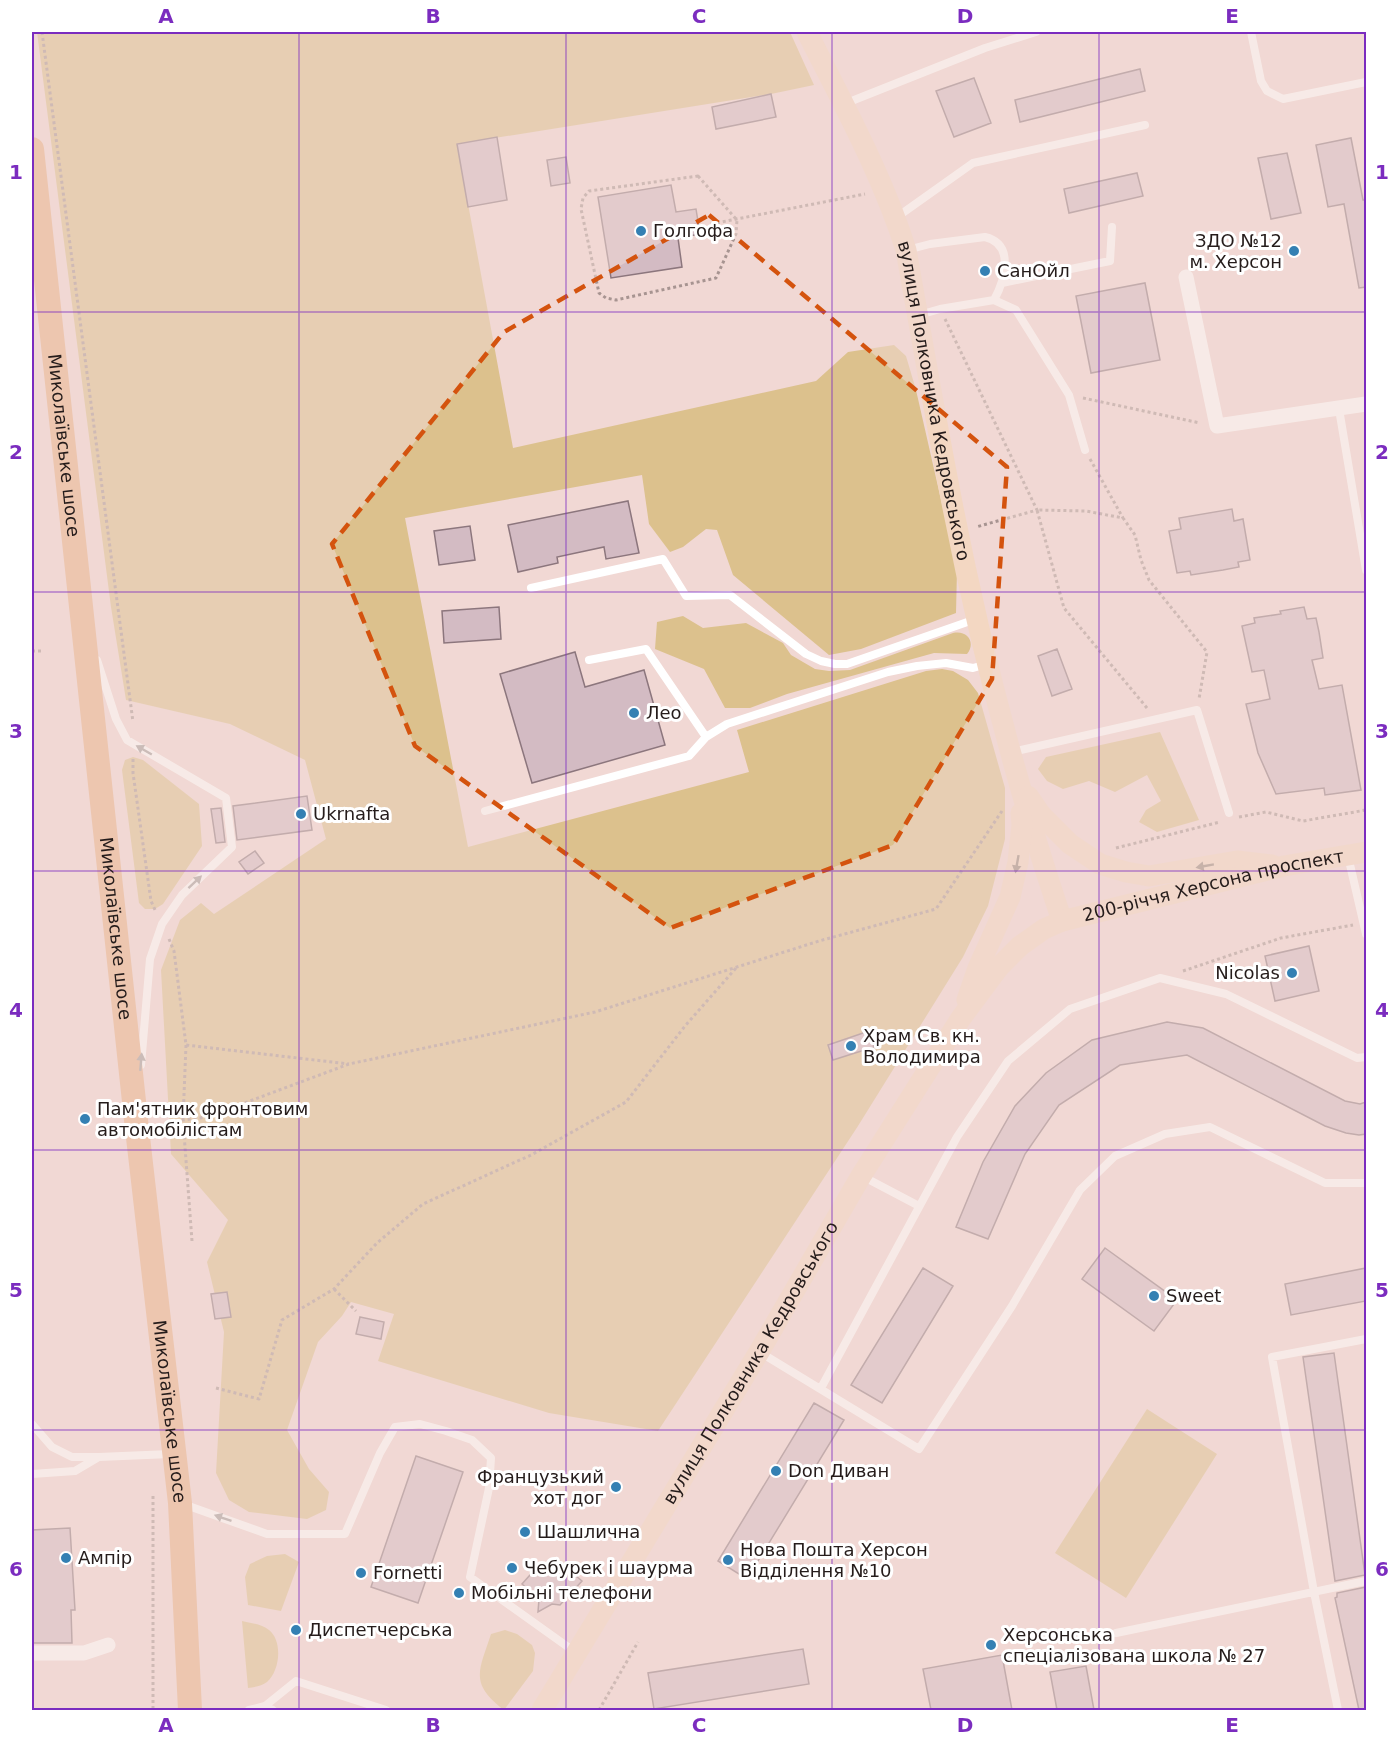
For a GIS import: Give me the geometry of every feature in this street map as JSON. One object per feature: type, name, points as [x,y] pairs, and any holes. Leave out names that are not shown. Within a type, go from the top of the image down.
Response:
[{"type":"main road","name":"Миколаївське шосе","points":[[32,149],[136,1120],[180,1503],[190,1710]]},
{"type":"street","name":"вулиця Полковника Кедровського","points":[[542,1710],[759,1352],[861,1176],[961,1018],[999,967],[1020,946],[1044,929],[1062,921],[1019,784],[988,663],[958,532],[906,250],[884,190],[807,32]]},
{"type":"street","points":[[1186,277],[1217,426],[1366,404]]},
{"type":"street","name":"вулиця Полковника Кедровського","points":[[1019,784],[1041,815],[1070,844],[1100,864],[1149,876],[1237,861],[1284,866]]},
{"type":"street","name":"вулиця Полковника Кедровського","points":[[961,1018],[978,968],[1010,897],[1018,862],[1022,825],[1019,784]]},
{"type":"street","name":"200-річчя Херсона проспект","points":[[1062,921],[1284,866],[1357,853]]},
{"type":"street","points":[[32,1653],[84,1653],[108,1645]]},
{"type":"lane","points":[[843,104],[985,48],[1036,32]]},
{"type":"lane","points":[[1251,32],[1261,81],[1267,91],[1283,99],[1366,82]]},
{"type":"lane","points":[[896,218],[973,163],[1145,125]]},
{"type":"lane","points":[[1002,284],[1110,261],[1112,228]]},
{"type":"lane","points":[[906,250],[930,244],[993,238],[1004,254],[1005,270],[1002,284],[994,300]]},
{"type":"lane","points":[[918,315],[994,300],[1016,310],[1069,395],[1085,450]]},
{"type":"lane","points":[[1339,409],[1366,570]]},
{"type":"lane","points":[[531,588],[663,559],[686,596],[730,595],[806,654],[835,664],[847,664],[978,619]]},
{"type":"lane","points":[[82,616],[116,719],[127,740],[226,798],[232,847],[182,895],[162,924],[150,959],[136,1120]]},
{"type":"lane","points":[[589,660],[646,649],[706,737]]},
{"type":"lane","points":[[485,811],[689,756],[706,737],[727,724],[888,672],[946,663],[973,668],[988,663]]},
{"type":"lane","points":[[1011,752],[1197,710],[1228,813]]},
{"type":"lane","points":[[1357,853],[1366,934]]},
{"type":"lane","points":[[821,1389],[957,1137],[1008,1061],[1070,1009],[1160,978],[1226,994],[1357,1058],[1366,1056]]},
{"type":"lane","points":[[759,1352],[919,1449],[1012,1305],[1080,1190],[1115,1156],[1166,1134],[1210,1127],[1325,1183],[1366,1183]]},
{"type":"lane","points":[[861,1176],[919,1206]]},
{"type":"lane","points":[[1338,1710],[1314,1592],[1272,1357],[1366,1339]]},
{"type":"lane","points":[[32,1424],[52,1447],[72,1457],[174,1454]]},
{"type":"lane","points":[[180,1503],[267,1534],[345,1534],[380,1453],[395,1427],[420,1424],[472,1440],[491,1458],[489,1488],[470,1577],[577,1653]]},
{"type":"lane","points":[[32,1474],[75,1471],[99,1457]]},
{"type":"lane","points":[[1116,1633],[1366,1581]]},
{"type":"lane","points":[[249,1710],[265,1706],[296,1681],[386,1710]]},
{"type":"lane","points":[[265,1706],[273,1710]]},
{"type":"path","points":[[42,32],[134,728],[133,773],[151,901],[174,951],[186,1045],[183,1120],[192,1241]]},
{"type":"path","points":[[698,176],[738,220],[736,234],[716,278],[616,300],[606,298],[599,293],[581,209],[583,198],[589,191],[698,176]]},
{"type":"path","points":[[711,224],[884,190]]},
{"type":"path","points":[[940,309],[1037,510],[1064,608],[1156,719]]},
{"type":"path","points":[[1069,395],[1217,426]]},
{"type":"path","points":[[1085,450],[1135,535],[1149,580],[1207,652],[1197,710]]},
{"type":"path","points":[[958,532],[1037,510],[1086,511],[1123,518]]},
{"type":"path","points":[[32,651],[44,651]]},
{"type":"path","points":[[183,1120],[207,1117],[349,1064],[596,1012],[819,941],[936,909],[1019,784]]},
{"type":"path","points":[[1116,848],[1266,812],[1303,821],[1366,810]]},
{"type":"path","points":[[1160,978],[1281,938],[1364,922]]},
{"type":"path","points":[[216,1388],[259,1399],[282,1320],[334,1289],[377,1243],[423,1204],[531,1155],[626,1102],[685,1026],[737,967]]},
{"type":"path","points":[[186,1045],[349,1064]]},
{"type":"path","points":[[334,1289],[356,1311]]},
{"type":"path","points":[[153,1496],[153,1710]]},
{"type":"path","points":[[599,1710],[638,1642]]},
{"type":"highlighted area","points":[[709,215],[1007,467],[992,679],[893,845],[670,928],[415,746],[332,544],[504,332]]},
{"type":"shaded area","points":[[37,32],[790,32],[814,85],[771,94],[457,144],[513,448],[816,381],[848,352],[894,345],[906,356],[916,390],[957,570],[956,613],[861,649],[829,655],[733,575],[717,530],[706,529],[683,547],[670,552],[649,524],[642,475],[405,518],[468,847],[749,772],[737,730],[926,671],[942,669],[953,671],[968,680],[978,693],[1005,788],[1005,839],[988,906],[963,957],[858,1126],[658,1431],[549,1413],[378,1361],[394,1314],[351,1302],[342,1316],[318,1342],[287,1430],[309,1469],[329,1492],[326,1510],[307,1519],[249,1512],[229,1500],[216,1473],[224,1332],[207,1262],[228,1220],[171,1154],[161,970],[180,920],[201,903],[214,914],[326,839],[305,760],[230,724],[126,700],[111,607]]},
{"type":"shaded area","points":[[683,616],[703,628],[746,623],[783,643],[791,655],[815,669],[829,671],[850,670],[953,633],[966,635],[971,646],[967,654],[934,653],[787,694],[750,708],[725,708],[704,669],[655,649],[657,622]]},
{"type":"shaded area","points":[[1160,732],[1199,820],[1157,832],[1139,822],[1146,810],[1161,801],[1147,775],[1115,792],[1089,781],[1063,789],[1047,781],[1038,769],[1046,757]]},
{"type":"shaded area","points":[[133,757],[143,760],[199,804],[202,846],[163,904],[155,909],[145,909],[139,903],[122,770],[125,760]]},
{"type":"shaded area","points":[[1147,1409],[1217,1454],[1126,1598],[1055,1553]]},
{"type":"shaded area","points":[[285,1554],[299,1562],[281,1611],[248,1605],[245,1577],[250,1564],[267,1556]]},
{"type":"shaded area","points":[[242,1621],[269,1630],[278,1648],[275,1671],[267,1682],[256,1687],[248,1688]]},
{"type":"shaded area","points":[[505,1630],[517,1634],[532,1645],[535,1653],[533,1671],[504,1710],[486,1692],[481,1684],[480,1676],[491,1634]]},
{"type":"building","points":[[1140,69],[1145,91],[1020,122],[1015,100]]},
{"type":"building","points":[[974,78],[991,123],[954,137],[936,91]]},
{"type":"building","points":[[771,94],[776,117],[716,129],[712,107]]},
{"type":"building","points":[[497,137],[507,200],[468,207],[457,144]]},
{"type":"building","points":[[1351,138],[1363,200],[1366,200],[1366,287],[1359,288],[1344,204],[1328,207],[1316,145]]},
{"type":"building","points":[[1287,153],[1301,213],[1271,219],[1258,158]]},
{"type":"building","points":[[566,157],[570,183],[551,186],[547,160]]},
{"type":"building","points":[[1137,173],[1143,196],[1069,213],[1064,189]]},
{"type":"building","points":[[671,185],[676,212],[696,209],[700,234],[678,238],[682,267],[611,278],[598,197]]},
{"type":"building","points":[[1145,283],[1160,360],[1091,373],[1076,296]]},
{"type":"building","points":[[628,501],[639,553],[606,559],[604,547],[557,557],[558,563],[518,572],[508,525]]},
{"type":"building","points":[[1232,509],[1234,521],[1243,519],[1250,560],[1238,562],[1239,567],[1223,570],[1191,575],[1190,571],[1177,573],[1169,531],[1181,529],[1179,518]]},
{"type":"building","points":[[470,526],[475,560],[439,565],[434,531]]},
{"type":"building","points":[[499,607],[501,639],[444,643],[442,611]]},
{"type":"building","points":[[1304,607],[1307,619],[1316,618],[1319,632],[1323,658],[1312,660],[1319,689],[1342,685],[1361,790],[1325,795],[1324,788],[1276,794],[1258,753],[1246,704],[1270,699],[1264,670],[1252,672],[1242,626],[1255,623],[1254,618],[1281,614],[1280,611]]},
{"type":"building","points":[[1057,649],[1072,689],[1052,696],[1038,656]]},
{"type":"building","points":[[575,652],[585,687],[644,670],[665,745],[532,783],[500,674]]},
{"type":"building","points":[[307,796],[312,830],[237,840],[233,806]]},
{"type":"building","points":[[221,808],[225,842],[216,843],[211,809]]},
{"type":"building","points":[[255,851],[264,863],[248,874],[239,862]]},
{"type":"building","name":"Nicolas","points":[[1309,946],[1319,991],[1275,1001],[1265,956]]},
{"type":"building","points":[[1167,1022],[1203,1028],[1345,1101],[1360,1104],[1366,1102],[1366,1134],[1346,1133],[1325,1126],[1187,1055],[1120,1065],[1059,1105],[1025,1154],[988,1239],[956,1227],[983,1162],[1015,1106],[1046,1073],[1092,1040]]},
{"type":"building","name":"Храм Св. кн. Володимира","points":[[869,1031],[874,1047],[833,1060],[828,1045]]},
{"type":"building","points":[[1105,1248],[1177,1300],[1154,1331],[1082,1279]]},
{"type":"building","points":[[923,1268],[953,1286],[882,1403],[851,1385]]},
{"type":"building","points":[[1366,1268],[1366,1301],[1291,1315],[1285,1284]]},
{"type":"building","points":[[227,1292],[231,1317],[215,1319],[211,1294]]},
{"type":"building","points":[[360,1317],[384,1322],[381,1339],[356,1334]]},
{"type":"building","points":[[1334,1353],[1365,1575],[1335,1581],[1303,1357]]},
{"type":"building","points":[[814,1403],[844,1420],[747,1579],[718,1561]]},
{"type":"building","points":[[416,1456],[463,1472],[418,1603],[371,1587]]},
{"type":"building","points":[[70,1528],[75,1610],[71,1610],[72,1643],[32,1643],[32,1530]]},
{"type":"building","points":[[563,1565],[582,1581],[560,1605],[552,1604],[538,1612],[539,1599],[522,1584],[538,1566],[546,1573],[559,1570]]},
{"type":"building","points":[[1366,1587],[1366,1710],[1359,1710],[1335,1598],[1337,1593]]},
{"type":"building","points":[[803,1649],[809,1684],[654,1709],[648,1673]]},
{"type":"building","points":[[1002,1655],[1012,1710],[931,1710],[923,1669]]},
{"type":"building","points":[[1086,1666],[1094,1710],[1057,1710],[1050,1672]]},
{"type":"place","name":"Голгофа","points":[[641,231]]},
{"type":"place","name":"ЗДО №12 м. Херсон","points":[[1294,251]]},
{"type":"place","name":"СанОйл","points":[[985,271]]},
{"type":"place","name":"Лео","points":[[634,713]]},
{"type":"place","name":"Ukrnafta","points":[[301,814]]},
{"type":"place","name":"Nicolas","points":[[1292,973]]},
{"type":"place","name":"Храм Св. кн. Володимира","points":[[851,1046]]},
{"type":"place","name":"Пам'ятник фронтовим автомобілістам","points":[[85,1119]]},
{"type":"place","name":"Sweet","points":[[1154,1296]]},
{"type":"place","name":"Don Диван","points":[[776,1471]]},
{"type":"place","name":"Французький хот дог","points":[[616,1487]]},
{"type":"place","name":"Шашлична","points":[[525,1532]]},
{"type":"place","name":"Ампір","points":[[66,1558]]},
{"type":"place","name":"Нова Пошта Херсон Відділення №10","points":[[728,1560]]},
{"type":"place","name":"Чебурек і шаурма","points":[[512,1568]]},
{"type":"place","name":"Fornetti","points":[[361,1573]]},
{"type":"place","name":"Мобільні телефони","points":[[459,1593]]},
{"type":"place","name":"Диспетчерська","points":[[296,1630]]},
{"type":"place","name":"Херсонська спеціалізована школа № 27","points":[[991,1645]]}]
